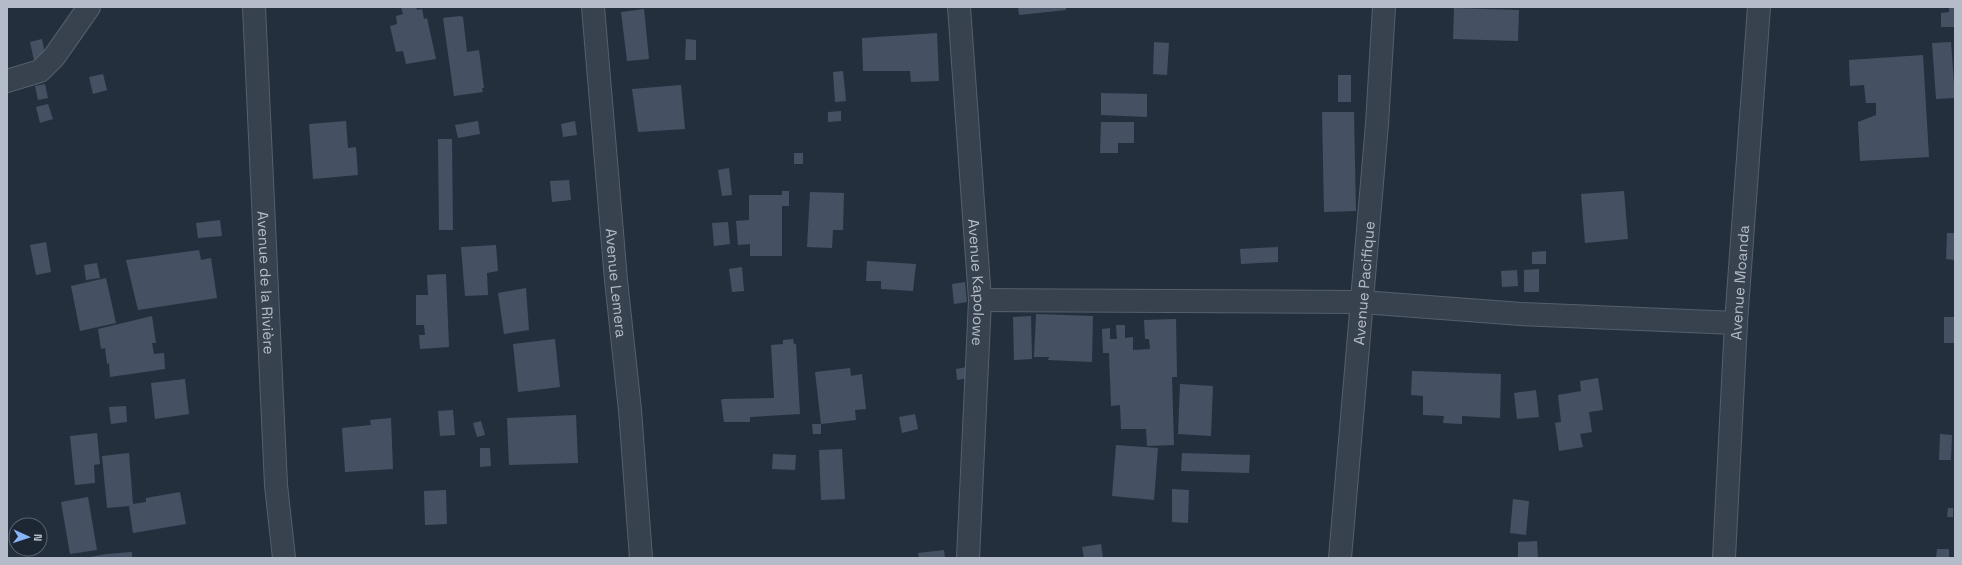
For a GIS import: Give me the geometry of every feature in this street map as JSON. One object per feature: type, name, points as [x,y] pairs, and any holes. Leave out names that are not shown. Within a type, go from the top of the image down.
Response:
[{"type":"street","points":[[7,81],[40,71],[54,57],[89,7]]},
{"type":"street","name":"Avenue de la Rivière","points":[[254,7],[276,485],[284,558]]},
{"type":"street","name":"Avenue Lemera","points":[[593,7],[616,280],[630,410],[641,558]]},
{"type":"street","name":"Avenue Kapolowe","points":[[959,7],[980,300],[968,558]]},
{"type":"street","name":"Avenue Pacifique","points":[[1340,558],[1377,124],[1384,7]]},
{"type":"street","name":"Avenue Moanda","points":[[1724,558],[1736,323],[1759,7]]},
{"type":"street","points":[[980,300],[1362,302],[1521,314],[1736,323]]},
{"type":"building","points":[[401,7],[416,7],[417,10],[422,9],[424,19],[427,18],[436,59],[406,64],[403,51],[396,52],[390,26],[397,24],[396,16],[403,14]]},
{"type":"building","points":[[1018,7],[1066,7],[1066,10],[1019,15]]},
{"type":"building","points":[[1949,7],[1955,7],[1955,27],[1941,27],[1941,13],[1949,12]]},
{"type":"building","points":[[1454,8],[1519,10],[1518,41],[1453,39]]},
{"type":"building","points":[[644,9],[649,59],[627,61],[621,12]]},
{"type":"building","points":[[463,17],[467,52],[479,50],[484,88],[482,88],[483,92],[454,96],[443,18]]},
{"type":"building","points":[[937,33],[939,81],[911,82],[910,71],[863,71],[862,38]]},
{"type":"building","points":[[42,39],[47,63],[35,65],[30,42]]},
{"type":"building","points":[[686,39],[696,40],[696,60],[685,60]]},
{"type":"building","points":[[1154,42],[1169,43],[1167,75],[1153,74]]},
{"type":"building","points":[[1951,42],[1955,98],[1936,99],[1932,43]]},
{"type":"building","points":[[1923,55],[1929,157],[1860,161],[1858,122],[1876,115],[1876,103],[1866,103],[1864,85],[1850,86],[1849,60]]},
{"type":"building","points":[[843,71],[846,101],[835,102],[833,72]]},
{"type":"building","points":[[103,74],[107,90],[93,94],[89,77]]},
{"type":"building","points":[[1338,75],[1351,75],[1351,102],[1338,102]]},
{"type":"building","points":[[45,84],[48,98],[38,100],[35,86]]},
{"type":"building","points":[[681,85],[685,129],[638,132],[632,89]]},
{"type":"building","points":[[1101,93],[1147,94],[1147,117],[1101,115]]},
{"type":"building","points":[[48,104],[53,119],[40,123],[36,107]]},
{"type":"building","points":[[841,111],[841,121],[828,122],[828,112]]},
{"type":"building","points":[[1322,112],[1354,112],[1356,211],[1324,212]]},
{"type":"building","points":[[346,121],[348,148],[356,147],[358,175],[313,179],[309,124]]},
{"type":"building","points":[[478,121],[480,134],[458,138],[455,125]]},
{"type":"building","points":[[575,121],[577,135],[563,137],[561,124]]},
{"type":"building","points":[[1101,122],[1134,122],[1134,143],[1118,143],[1118,153],[1100,153]]},
{"type":"building","points":[[438,139],[452,139],[453,230],[439,230]]},
{"type":"building","points":[[794,153],[803,153],[803,164],[794,164]]},
{"type":"building","points":[[729,168],[732,195],[722,196],[718,170]]},
{"type":"building","points":[[569,180],[571,200],[552,202],[550,181]]},
{"type":"building","points":[[782,191],[789,191],[789,206],[782,206],[782,256],[750,256],[750,244],[738,245],[736,221],[749,220],[749,195],[782,195]]},
{"type":"building","points":[[1624,191],[1628,239],[1585,243],[1581,194]]},
{"type":"building","points":[[810,192],[844,193],[843,230],[833,230],[832,248],[807,247]]},
{"type":"building","points":[[220,220],[222,236],[198,238],[196,223]]},
{"type":"building","points":[[728,222],[730,244],[714,246],[712,223]]},
{"type":"building","points":[[1947,233],[1955,233],[1955,260],[1946,259]]},
{"type":"building","points":[[46,242],[51,272],[36,275],[30,245]]},
{"type":"building","points":[[496,245],[498,271],[487,273],[488,295],[465,296],[461,247]]},
{"type":"building","points":[[1278,247],[1278,262],[1241,264],[1240,249]]},
{"type":"building","points":[[199,250],[201,260],[211,258],[217,298],[138,310],[126,260]]},
{"type":"building","points":[[1546,251],[1546,264],[1532,264],[1532,252]]},
{"type":"building","points":[[867,261],[916,264],[913,291],[881,289],[881,281],[866,281]]},
{"type":"building","points":[[97,263],[100,278],[86,280],[84,265]]},
{"type":"building","points":[[742,267],[744,291],[732,292],[729,269]]},
{"type":"building","points":[[1539,269],[1539,292],[1524,292],[1524,270]]},
{"type":"building","points":[[1517,270],[1518,286],[1502,287],[1501,271]]},
{"type":"building","points":[[446,274],[449,347],[420,349],[419,335],[425,335],[424,325],[416,325],[416,295],[428,295],[427,275]]},
{"type":"building","points":[[106,278],[116,323],[80,331],[71,286]]},
{"type":"building","points":[[965,282],[967,302],[954,304],[952,284]]},
{"type":"building","points":[[526,288],[529,330],[504,334],[498,293]]},
{"type":"building","points":[[1036,314],[1093,316],[1092,362],[1048,360],[1049,357],[1034,357]]},
{"type":"building","points":[[152,316],[156,343],[152,343],[154,354],[164,353],[165,369],[110,377],[109,363],[107,364],[105,348],[101,349],[98,329]]},
{"type":"building","points":[[1031,316],[1032,359],[1014,360],[1013,317]]},
{"type":"building","points":[[1944,317],[1955,317],[1955,343],[1944,343]]},
{"type":"building","points":[[1176,319],[1177,377],[1172,377],[1174,445],[1147,446],[1146,429],[1121,429],[1120,405],[1111,406],[1109,353],[1103,353],[1102,329],[1110,328],[1110,339],[1117,339],[1116,325],[1125,325],[1125,338],[1133,337],[1133,350],[1150,349],[1149,339],[1145,339],[1144,320]]},
{"type":"building","points":[[555,339],[560,387],[518,392],[513,344]]},
{"type":"building","points":[[793,339],[794,344],[796,344],[800,414],[750,417],[750,422],[724,422],[721,400],[723,399],[774,398],[771,345],[783,344],[783,340]]},
{"type":"building","points":[[967,367],[969,378],[957,380],[956,369]]},
{"type":"building","points":[[850,368],[851,376],[862,374],[866,409],[855,410],[856,420],[821,424],[815,372]]},
{"type":"building","points":[[1412,371],[1501,374],[1500,418],[1462,416],[1462,424],[1443,423],[1444,416],[1423,415],[1423,396],[1411,395]]},
{"type":"building","points":[[1598,378],[1603,410],[1589,412],[1592,432],[1580,434],[1583,447],[1559,451],[1555,423],[1561,422],[1558,395],[1581,391],[1580,381]]},
{"type":"building","points":[[185,379],[189,414],[155,419],[151,383]]},
{"type":"building","points":[[1180,384],[1213,386],[1211,436],[1178,434]]},
{"type":"building","points":[[1536,390],[1539,417],[1517,419],[1514,393]]},
{"type":"building","points":[[126,406],[127,422],[111,424],[109,407]]},
{"type":"building","points":[[453,410],[455,435],[440,436],[438,411]]},
{"type":"building","points":[[915,414],[918,429],[902,433],[899,417]]},
{"type":"building","points":[[576,415],[578,463],[509,465],[507,418]]},
{"type":"building","points":[[391,418],[393,469],[345,472],[342,428],[371,425],[370,420]]},
{"type":"building","points":[[481,421],[485,435],[477,437],[473,423]]},
{"type":"building","points":[[812,424],[821,424],[821,434],[813,434]]},
{"type":"building","points":[[97,433],[100,464],[94,465],[95,483],[75,485],[70,436]]},
{"type":"building","points":[[1940,434],[1952,435],[1951,460],[1939,460]]},
{"type":"building","points":[[1116,445],[1158,448],[1154,500],[1112,496]]},
{"type":"building","points":[[480,448],[490,448],[491,466],[480,467]]},
{"type":"building","points":[[842,449],[845,499],[821,500],[819,450]]},
{"type":"building","points":[[129,453],[133,504],[146,502],[146,498],[180,492],[186,524],[133,533],[129,506],[107,508],[102,456]]},
{"type":"building","points":[[1182,453],[1250,455],[1249,473],[1181,471]]},
{"type":"building","points":[[773,454],[796,455],[795,470],[772,469]]},
{"type":"building","points":[[1172,489],[1189,490],[1188,523],[1172,522]]},
{"type":"building","points":[[446,490],[447,524],[425,525],[424,491]]},
{"type":"building","points":[[88,497],[97,550],[70,554],[61,502]]},
{"type":"building","points":[[1513,499],[1529,501],[1526,535],[1510,533]]},
{"type":"building","points":[[1948,508],[1953,508],[1953,517],[1947,517]]},
{"type":"building","points":[[1537,541],[1538,558],[1518,558],[1518,542]]},
{"type":"building","points":[[1101,544],[1103,558],[1084,558],[1082,547]]},
{"type":"building","points":[[1937,549],[1949,549],[1949,558],[1936,558]]},
{"type":"building","points":[[944,550],[945,558],[919,558],[918,553]]},
{"type":"building","points":[[132,552],[132,558],[85,558],[106,554]]}]
